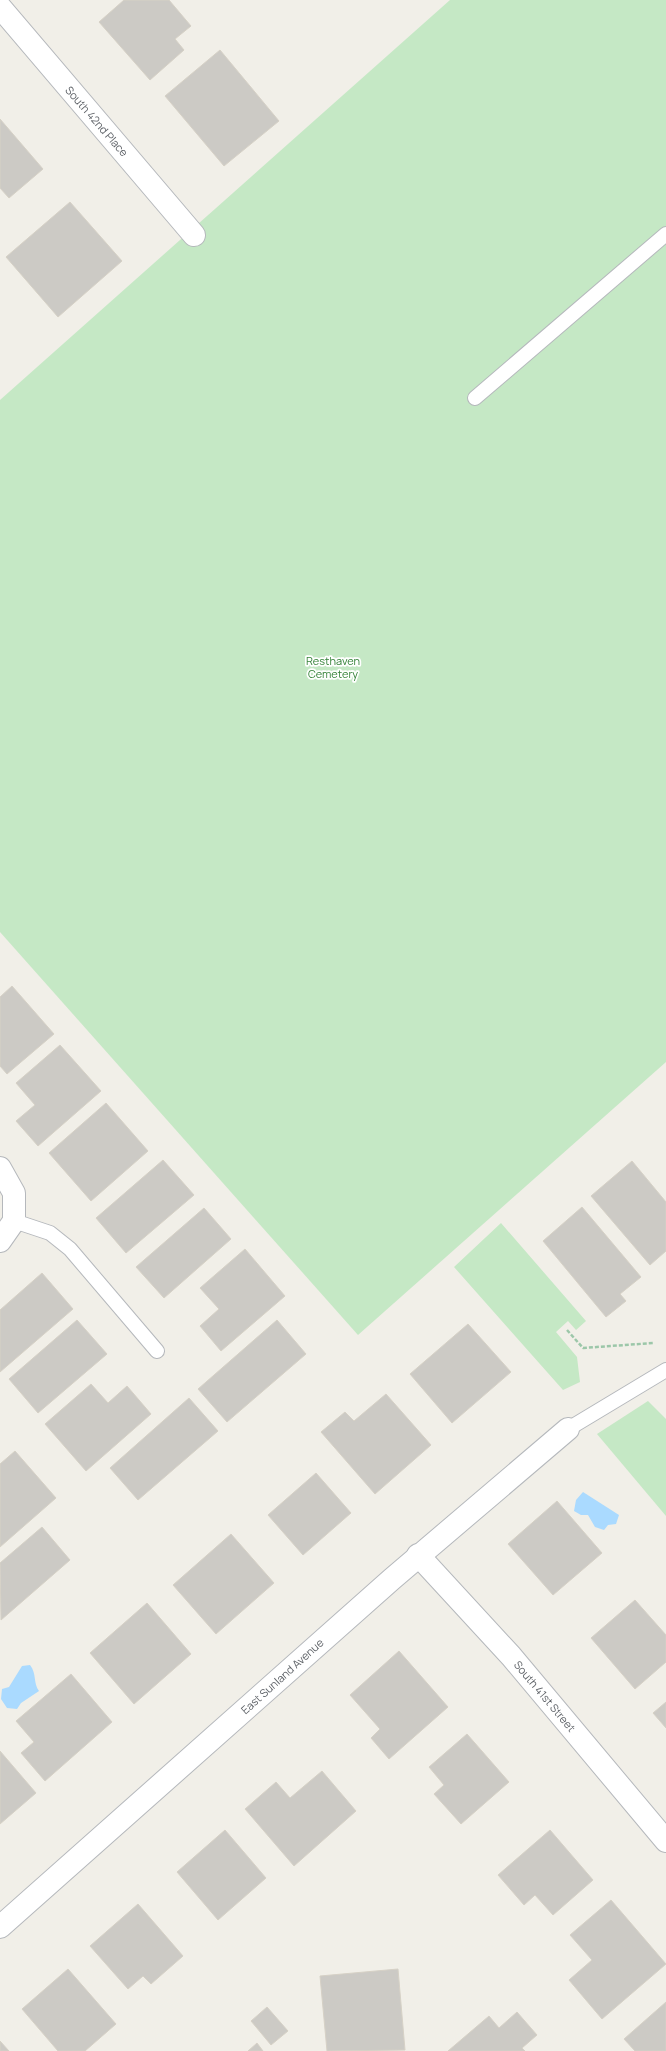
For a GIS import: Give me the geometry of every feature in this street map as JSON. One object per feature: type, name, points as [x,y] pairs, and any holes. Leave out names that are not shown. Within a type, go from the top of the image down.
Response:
[{"type":"street","name":"South 42nd Place","points":[[0,7],[194,235]]},
{"type":"street","points":[[0,1168],[14,1193],[14,1221],[0,1240]]},
{"type":"street","name":"East Sunland Avenue","points":[[0,1927],[418,1556],[568,1429]]},
{"type":"street","name":"South 41st Street","points":[[418,1556],[511,1656],[666,1841]]},
{"type":"lane","points":[[475,398],[666,234]]},
{"type":"lane","points":[[14,1221],[50,1233],[70,1249],[157,1351]]},
{"type":"lane","points":[[568,1429],[666,1370]]},
{"type":"path","points":[[567,1330],[583,1348],[653,1342]]},
{"type":"green space","name":"Resthaven Cemetery","points":[[450,0],[666,0],[666,1062],[358,1335],[0,932],[0,400]]},
{"type":"green space","points":[[501,1223],[586,1321],[576,1330],[568,1321],[556,1332],[577,1357],[580,1382],[563,1390],[454,1267]]},
{"type":"green space","points":[[648,1401],[666,1419],[666,1516],[597,1434]]},
{"type":"water","points":[[583,1492],[619,1515],[616,1524],[608,1525],[604,1530],[595,1527],[588,1515],[581,1515],[574,1511],[576,1500]]},
{"type":"water","points":[[30,1665],[34,1672],[36,1685],[39,1691],[21,1703],[17,1709],[7,1708],[1,1699],[2,1689],[9,1687],[22,1666]]},
{"type":"building","points":[[124,0],[169,0],[191,26],[175,39],[184,50],[150,80],[99,22]]},
{"type":"building","points":[[220,50],[279,121],[224,166],[165,96]]},
{"type":"building","points":[[0,119],[43,169],[9,198],[0,188]]},
{"type":"building","points":[[70,202],[122,261],[58,317],[6,257]]},
{"type":"building","points":[[12,986],[54,1034],[7,1074],[0,1066],[0,997]]},
{"type":"building","points":[[60,1045],[101,1091],[38,1146],[16,1121],[35,1105],[16,1083]]},
{"type":"building","points":[[106,1103],[148,1151],[91,1201],[49,1153]]},
{"type":"building","points":[[163,1160],[194,1195],[126,1253],[96,1218]]},
{"type":"building","points":[[632,1161],[666,1202],[666,1251],[650,1265],[591,1196]]},
{"type":"building","points":[[582,1207],[641,1277],[620,1294],[626,1301],[606,1317],[543,1241]]},
{"type":"building","points":[[204,1208],[231,1239],[164,1298],[136,1267]]},
{"type":"building","points":[[245,1249],[285,1296],[221,1351],[200,1326],[219,1309],[200,1288]]},
{"type":"building","points":[[42,1273],[73,1309],[0,1372],[0,1310]]},
{"type":"building","points":[[77,1320],[107,1354],[38,1413],[9,1379]]},
{"type":"building","points":[[277,1320],[306,1354],[227,1422],[198,1389]]},
{"type":"building","points":[[468,1324],[511,1372],[452,1423],[410,1374]]},
{"type":"building","points":[[91,1384],[108,1403],[127,1386],[151,1414],[86,1471],[45,1424]]},
{"type":"building","points":[[386,1394],[431,1445],[375,1494],[321,1432],[345,1412],[354,1421]]},
{"type":"building","points":[[189,1398],[218,1431],[138,1500],[110,1468]]},
{"type":"building","points":[[15,1451],[56,1498],[0,1547],[0,1464]]},
{"type":"building","points":[[316,1473],[351,1513],[303,1555],[268,1515]]},
{"type":"building","points":[[557,1501],[602,1553],[553,1595],[508,1544]]},
{"type":"building","points":[[42,1527],[70,1560],[1,1620],[0,1563]]},
{"type":"building","points":[[231,1534],[274,1583],[216,1634],[173,1585]]},
{"type":"building","points":[[635,1600],[666,1635],[666,1662],[635,1689],[591,1638]]},
{"type":"building","points":[[147,1603],[191,1654],[134,1704],[90,1653]]},
{"type":"building","points":[[399,1651],[448,1707],[389,1759],[371,1738],[380,1729],[350,1695]]},
{"type":"building","points":[[71,1674],[112,1722],[45,1781],[21,1753],[34,1742],[16,1721]]},
{"type":"building","points":[[666,1702],[666,1728],[653,1713]]},
{"type":"building","points":[[467,1734],[509,1782],[461,1824],[434,1794],[444,1785],[429,1767]]},
{"type":"building","points":[[0,1751],[36,1793],[0,1824]]},
{"type":"building","points":[[322,1771],[356,1811],[294,1866],[245,1809],[276,1782],[290,1798]]},
{"type":"building","points":[[225,1830],[266,1878],[218,1920],[177,1872]]},
{"type":"building","points":[[550,1830],[593,1880],[553,1915],[535,1895],[524,1905],[498,1875]]},
{"type":"building","points":[[611,1900],[666,1964],[602,2019],[569,1980],[592,1960],[570,1935]]},
{"type":"building","points":[[138,1904],[183,1956],[151,1984],[143,1976],[128,1989],[90,1946]]},
{"type":"building","points":[[68,1969],[116,2024],[85,2051],[58,2051],[22,2009]]},
{"type":"building","points":[[398,1969],[405,2050],[327,2051],[320,1976]]},
{"type":"building","points":[[666,2002],[666,2051],[635,2051],[624,2039]]},
{"type":"building","points":[[267,2007],[288,2031],[271,2045],[251,2021]]},
{"type":"building","points":[[517,2012],[537,2035],[522,2048],[525,2051],[448,2051],[489,2016],[499,2028]]},
{"type":"building","points":[[0,2041],[9,2051],[0,2051]]},
{"type":"building","points":[[257,2043],[263,2051],[248,2051]]}]
